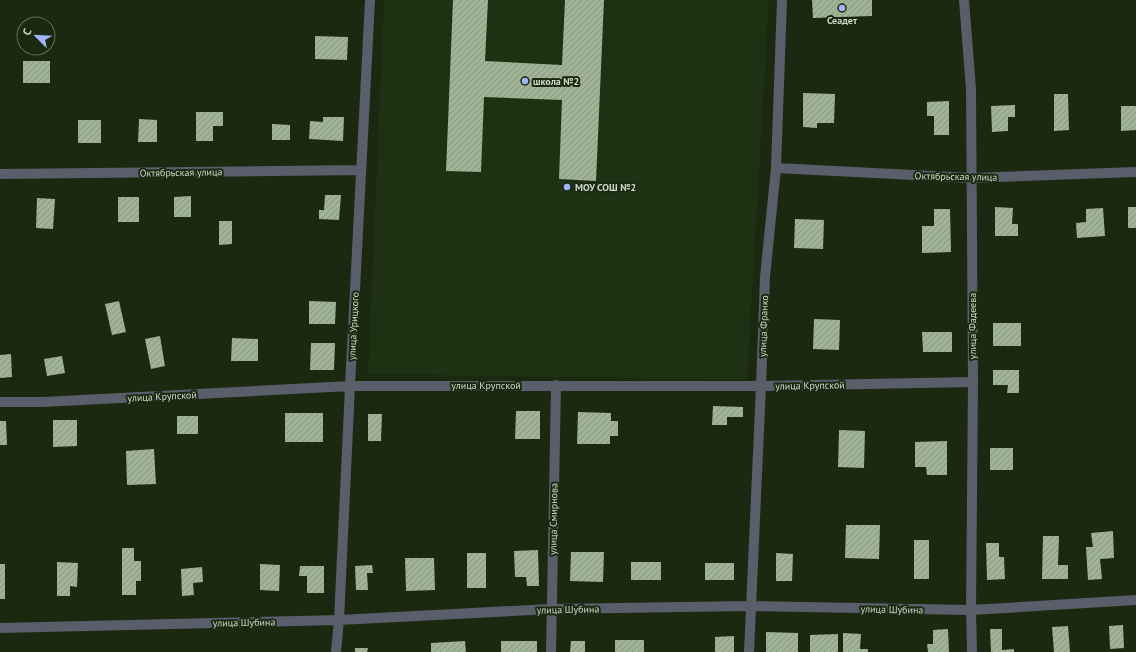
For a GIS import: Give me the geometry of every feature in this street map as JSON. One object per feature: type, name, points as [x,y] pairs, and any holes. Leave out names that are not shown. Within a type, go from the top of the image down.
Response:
[{"type":"street","name":"улица Урицкого","points":[[336,652],[339,620],[370,0]]},
{"type":"street","name":"улица Франко","points":[[749,652],[750,606],[762,386],[765,276],[776,168],[782,0]]},
{"type":"street","name":"улица Фадеева","points":[[964,0],[971,89],[972,652]]},
{"type":"street","name":"Октябрьская улица","points":[[776,168],[971,178],[1136,172]]},
{"type":"street","name":"Октябрьская улица","points":[[0,174],[361,170]]},
{"type":"street","name":"улица Крупской","points":[[0,402],[43,402],[350,386],[762,386],[972,382]]},
{"type":"street","name":"улица Смирнова","points":[[551,652],[556,385]]},
{"type":"street","name":"улица Шубина","points":[[0,628],[339,620],[551,609],[750,606],[971,610],[1136,600]]},
{"type":"shaded area","name":"МОУ СОШ №2","points":[[384,0],[769,0],[747,380],[368,374]]},
{"type":"building","name":"школа №2","points":[[453,0],[488,0],[485,61],[562,65],[565,0],[604,0],[596,181],[559,179],[562,100],[484,97],[481,172],[446,171]]},
{"type":"building","name":"Сеадет","points":[[812,0],[872,0],[872,16],[813,18]]},
{"type":"building","points":[[315,36],[348,37],[347,60],[315,59]]},
{"type":"building","points":[[23,61],[50,61],[50,83],[23,83]]},
{"type":"building","points":[[803,93],[835,94],[834,123],[817,123],[817,128],[803,127]]},
{"type":"building","points":[[1054,94],[1068,94],[1069,130],[1054,131]]},
{"type":"building","points":[[949,101],[949,135],[934,135],[934,116],[927,116],[927,102]]},
{"type":"building","points":[[1015,105],[1015,117],[1008,117],[1008,131],[992,132],[991,106]]},
{"type":"building","points":[[1121,106],[1136,106],[1136,130],[1121,131]]},
{"type":"building","points":[[196,112],[223,112],[223,126],[213,126],[213,141],[196,141]]},
{"type":"building","points":[[323,117],[344,117],[343,141],[309,139],[310,121],[323,122]]},
{"type":"building","points":[[139,119],[157,120],[157,142],[138,142]]},
{"type":"building","points":[[78,120],[101,120],[101,143],[78,143]]},
{"type":"building","points":[[272,124],[290,125],[290,140],[272,140]]},
{"type":"building","points":[[325,195],[341,195],[339,220],[319,219],[319,210],[324,210]]},
{"type":"building","points":[[191,196],[191,217],[174,217],[174,197]]},
{"type":"building","points":[[118,197],[139,197],[139,222],[118,222]]},
{"type":"building","points":[[37,198],[55,199],[53,229],[36,228]]},
{"type":"building","points":[[995,207],[1013,208],[1012,224],[1018,224],[1018,236],[995,236]]},
{"type":"building","points":[[1128,207],[1136,207],[1136,228],[1128,228]]},
{"type":"building","points":[[1103,208],[1105,236],[1077,238],[1076,223],[1086,222],[1086,209]]},
{"type":"building","points":[[934,209],[950,209],[951,252],[922,253],[922,226],[934,226]]},
{"type":"building","points":[[795,219],[824,220],[823,249],[794,248]]},
{"type":"building","points":[[219,221],[232,221],[232,244],[219,245]]},
{"type":"building","points":[[119,301],[126,332],[112,335],[105,304]]},
{"type":"building","points":[[309,301],[336,302],[335,324],[309,324]]},
{"type":"building","points":[[814,319],[840,320],[839,350],[813,349]]},
{"type":"building","points":[[993,323],[1021,323],[1021,346],[993,346]]},
{"type":"building","points":[[922,332],[952,332],[952,352],[923,352]]},
{"type":"building","points":[[160,336],[165,366],[151,369],[145,339]]},
{"type":"building","points":[[232,338],[258,339],[258,361],[231,361]]},
{"type":"building","points":[[311,343],[335,343],[334,370],[310,370]]},
{"type":"building","points":[[11,354],[12,377],[0,378],[0,355]]},
{"type":"building","points":[[62,356],[65,373],[47,376],[44,359]]},
{"type":"building","points":[[993,370],[1019,370],[1019,393],[1007,393],[1008,385],[993,385]]},
{"type":"building","points":[[713,406],[743,407],[743,417],[727,417],[727,425],[712,425]]},
{"type":"building","points":[[516,411],[540,411],[540,439],[515,439]]},
{"type":"building","points":[[578,412],[611,413],[611,421],[618,421],[618,436],[610,436],[610,444],[577,444]]},
{"type":"building","points":[[285,413],[323,413],[323,442],[285,442]]},
{"type":"building","points":[[368,414],[382,414],[381,441],[368,441]]},
{"type":"building","points":[[177,416],[198,416],[198,434],[177,434]]},
{"type":"building","points":[[53,420],[77,420],[77,446],[53,447]]},
{"type":"building","points":[[0,421],[6,421],[7,445],[0,445]]},
{"type":"building","points":[[839,430],[865,431],[864,468],[838,467]]},
{"type":"building","points":[[947,441],[947,475],[927,475],[926,467],[915,467],[915,442]]},
{"type":"building","points":[[990,448],[1013,448],[1013,470],[990,470]]},
{"type":"building","points":[[154,449],[156,484],[127,485],[126,451]]},
{"type":"building","points":[[846,525],[880,525],[879,559],[845,558]]},
{"type":"building","points":[[1113,531],[1114,558],[1100,559],[1102,579],[1088,580],[1086,547],[1093,547],[1091,533]]},
{"type":"building","points":[[1043,536],[1059,536],[1058,565],[1068,565],[1068,579],[1042,579]]},
{"type":"building","points":[[914,540],[929,540],[929,579],[914,579]]},
{"type":"building","points":[[986,543],[999,543],[999,557],[1004,557],[1005,579],[987,580]]},
{"type":"building","points":[[122,548],[134,548],[134,561],[141,561],[141,581],[136,581],[136,595],[122,595]]},
{"type":"building","points":[[538,550],[539,586],[527,586],[526,577],[515,577],[514,551]]},
{"type":"building","points":[[571,552],[604,552],[603,582],[570,581]]},
{"type":"building","points":[[467,553],[486,553],[486,588],[467,588]]},
{"type":"building","points":[[776,553],[793,554],[792,581],[776,581]]},
{"type":"building","points":[[405,558],[434,558],[435,590],[406,591]]},
{"type":"building","points":[[57,562],[78,563],[77,587],[70,586],[70,596],[57,596]]},
{"type":"building","points":[[631,562],[661,562],[661,580],[631,580]]},
{"type":"building","points":[[705,563],[734,563],[734,580],[705,580]]},
{"type":"building","points":[[0,564],[5,564],[5,599],[0,599]]},
{"type":"building","points":[[260,564],[280,565],[279,591],[260,590]]},
{"type":"building","points":[[372,565],[373,573],[367,573],[368,590],[356,590],[355,566]]},
{"type":"building","points":[[300,566],[324,566],[324,593],[307,593],[307,576],[299,576]]},
{"type":"building","points":[[202,567],[203,582],[193,583],[194,595],[182,596],[181,569]]},
{"type":"building","points":[[1123,625],[1124,648],[1110,649],[1109,626]]},
{"type":"building","points":[[1068,626],[1070,652],[1054,652],[1052,627]]},
{"type":"building","points":[[948,629],[949,652],[928,652],[927,644],[933,644],[933,630]]},
{"type":"building","points":[[990,629],[1002,629],[1002,650],[1014,649],[1014,652],[991,652]]},
{"type":"building","points":[[766,632],[798,633],[798,652],[766,652]]},
{"type":"building","points":[[843,633],[861,634],[860,649],[868,649],[868,652],[843,652]]},
{"type":"building","points":[[838,634],[838,652],[810,652],[810,635]]},
{"type":"building","points":[[734,636],[734,652],[715,652],[715,637]]},
{"type":"building","points":[[615,640],[644,640],[644,652],[615,652]]},
{"type":"building","points":[[465,641],[466,652],[431,652],[431,643]]},
{"type":"building","points":[[501,641],[537,641],[537,652],[501,652]]},
{"type":"building","points":[[571,641],[585,641],[585,652],[570,652]]},
{"type":"building","points":[[355,648],[368,648],[367,652],[355,652]]},
{"type":"place","name":"Сеадет","points":[[842,8]]},
{"type":"place","name":"школа №2","points":[[525,81]]},
{"type":"place","name":"МОУ СОШ №2","points":[[567,187]]}]
